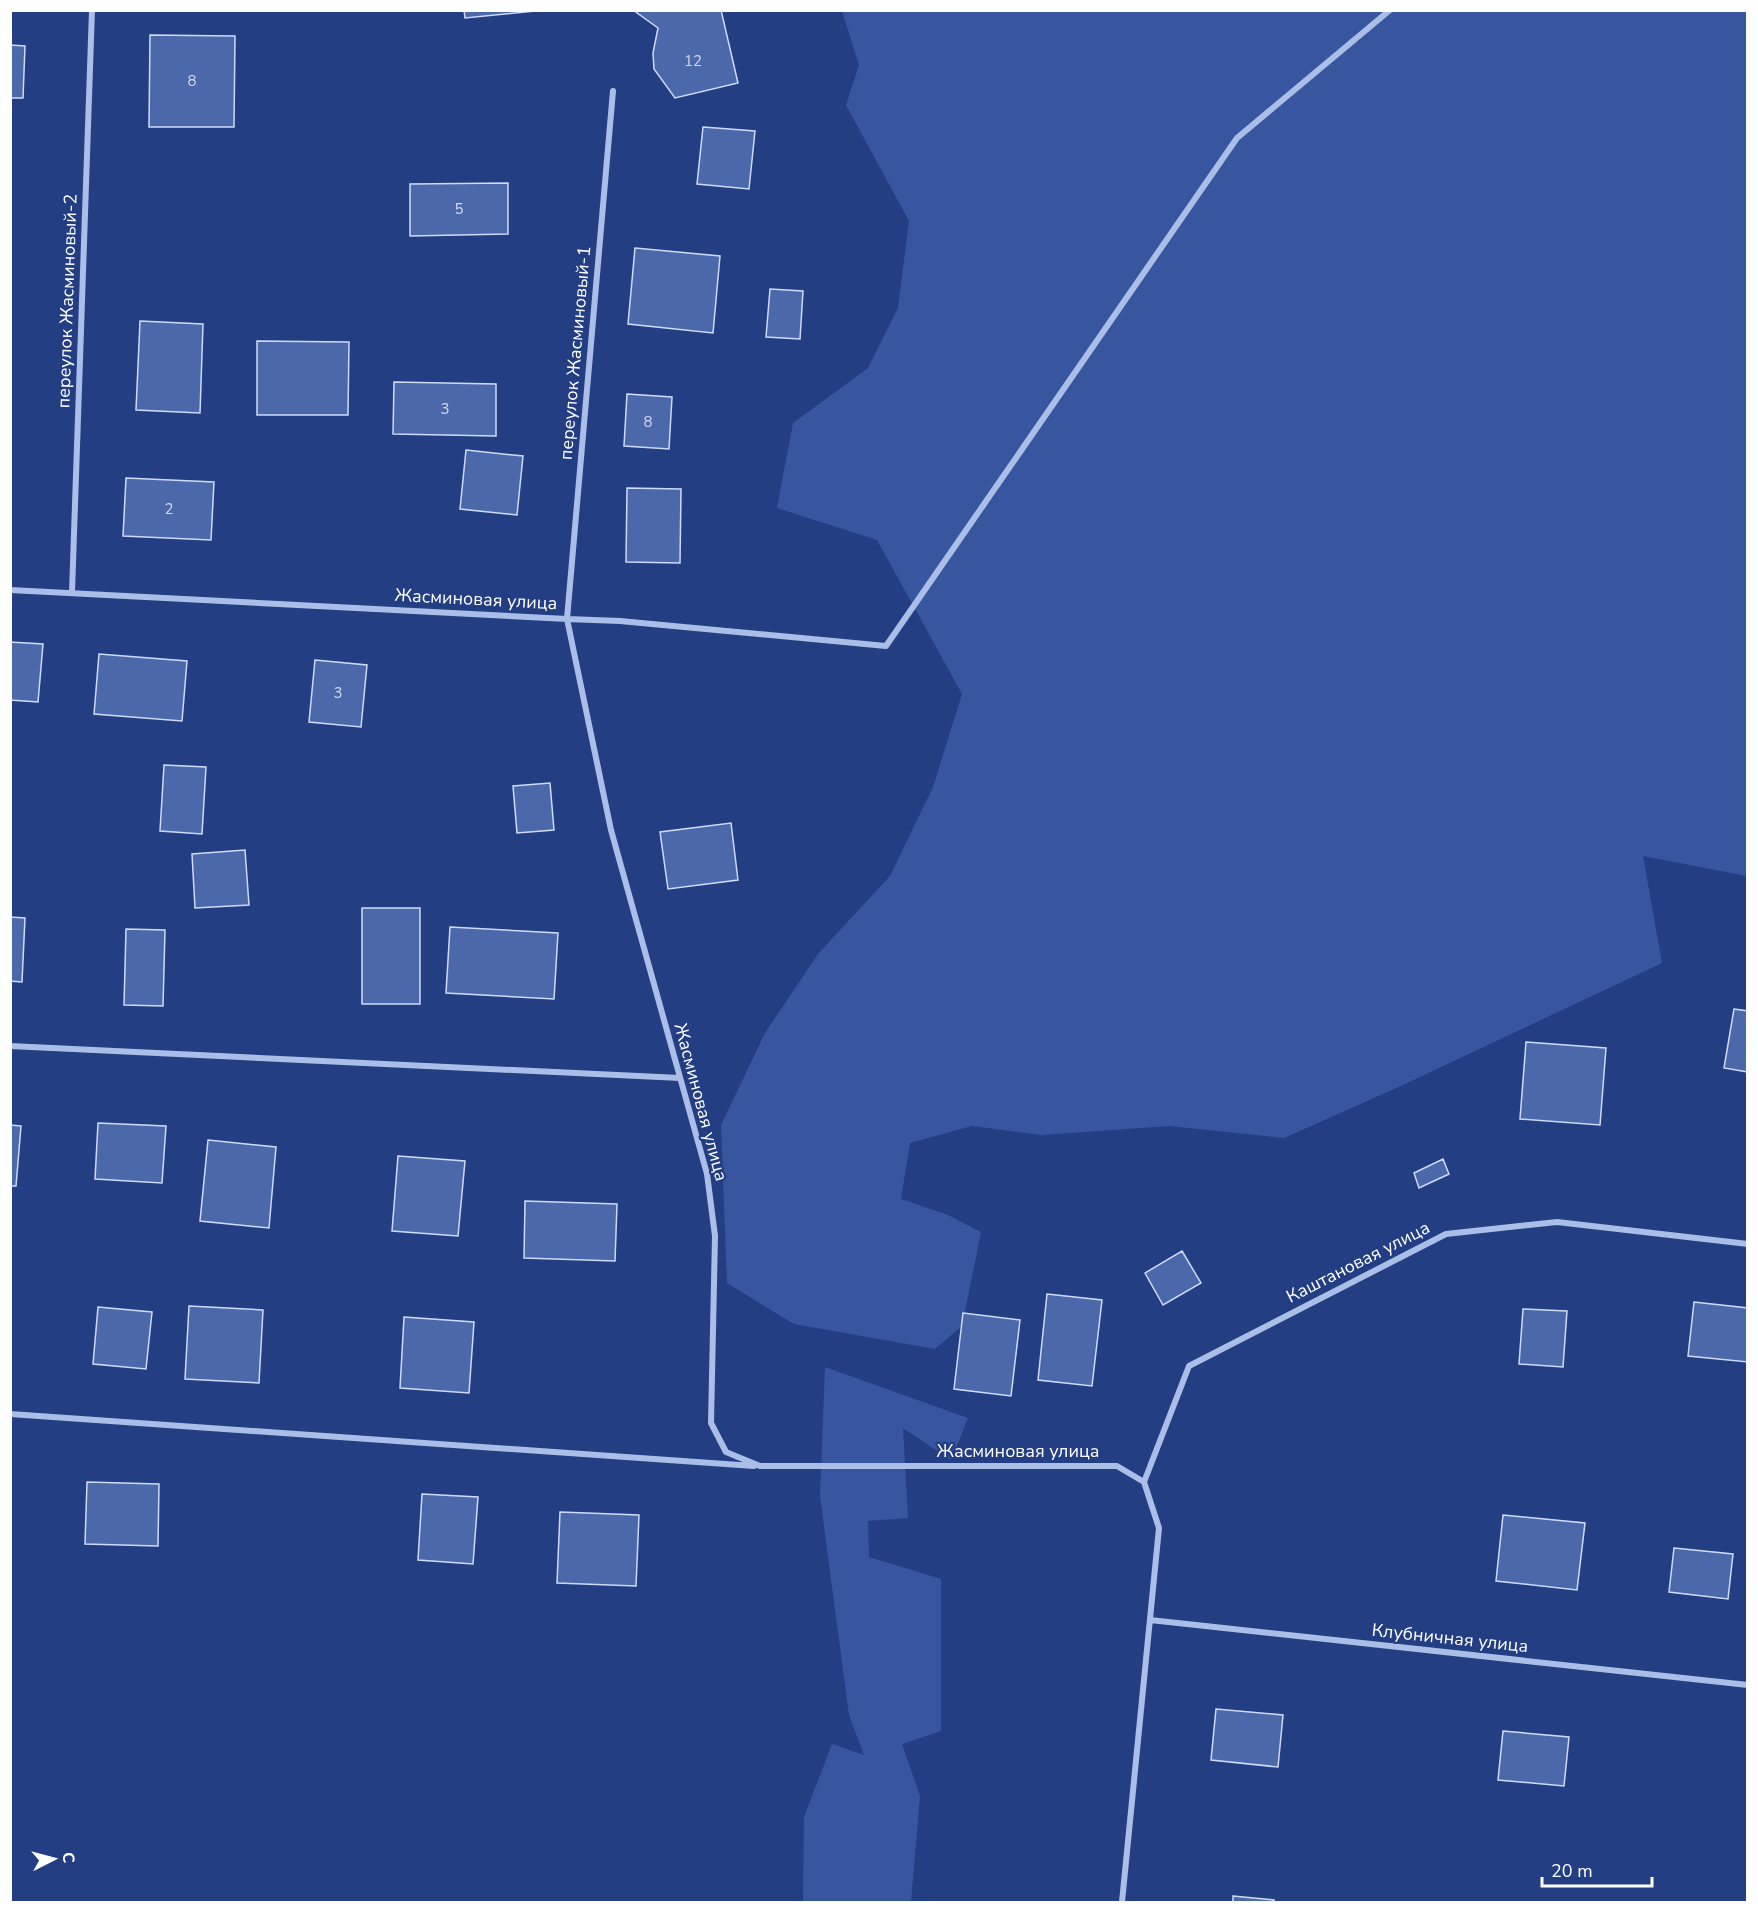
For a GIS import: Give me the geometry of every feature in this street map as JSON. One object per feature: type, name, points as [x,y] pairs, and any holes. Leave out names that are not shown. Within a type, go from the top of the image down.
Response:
[{"type":"street","name":"переулок Жасминовый-2","points":[[72,592],[92,10]]},
{"type":"street","points":[[567,619],[620,621],[886,646],[1237,138],[1390,10]]},
{"type":"street","name":"переулок Жасминовый-1","points":[[567,619],[613,91]]},
{"type":"street","name":"Жасминовая улица","points":[[10,590],[567,619],[611,830],[707,1174],[715,1236],[711,1423],[726,1452],[760,1466],[1117,1466],[1144,1482]]},
{"type":"street","points":[[10,1046],[680,1078]]},
{"type":"street","name":"Каштановая улица","points":[[1144,1482],[1189,1366],[1446,1234],[1557,1222],[1748,1244]]},
{"type":"street","points":[[10,1414],[760,1466]]},
{"type":"street","points":[[1122,1902],[1159,1528],[1144,1482]]},
{"type":"street","name":"Клубничная улица","points":[[1150,1620],[1748,1685]]},
{"type":"shaded area","points":[[842,11],[1747,11],[1747,876],[1643,856],[1662,963],[1403,1085],[1284,1138],[1170,1126],[1041,1135],[972,1126],[910,1143],[901,1199],[948,1215],[981,1232],[962,1326],[935,1349],[794,1324],[727,1283],[721,1125],[765,1033],[818,954],[890,876],[933,787],[962,694],[877,540],[777,508],[793,423],[868,368],[898,308],[909,221],[846,105],[859,65]]},
{"type":"shaded area","points":[[825,1367],[968,1418],[951,1460],[903,1428],[908,1518],[868,1521],[869,1557],[941,1579],[941,1731],[902,1744],[920,1796],[911,1902],[803,1902],[804,1817],[832,1744],[864,1755],[849,1715],[820,1496]]},
{"type":"building","points":[[464,10],[545,10],[465,18]]},
{"type":"building","points":[[633,10],[721,10],[738,83],[675,98],[654,69],[653,53],[658,28]]},
{"type":"building","points":[[150,35],[235,36],[234,127],[149,127]]},
{"type":"building","points":[[10,45],[25,46],[23,98],[10,98]]},
{"type":"building","points":[[703,127],[755,131],[749,189],[697,184]]},
{"type":"building","points":[[508,183],[508,234],[410,236],[410,184]]},
{"type":"building","points":[[635,248],[720,256],[713,333],[628,324]]},
{"type":"building","points":[[770,289],[803,291],[800,339],[766,337]]},
{"type":"building","points":[[140,321],[203,324],[200,413],[136,410]]},
{"type":"building","points":[[257,341],[349,342],[348,415],[257,415]]},
{"type":"building","points":[[394,382],[496,384],[496,436],[393,434]]},
{"type":"building","points":[[627,394],[672,397],[669,449],[624,446]]},
{"type":"building","points":[[466,450],[523,456],[517,515],[460,509]]},
{"type":"building","points":[[126,478],[214,482],[211,540],[123,536]]},
{"type":"building","points":[[627,488],[681,489],[680,563],[626,562]]},
{"type":"building","points":[[10,642],[43,644],[38,702],[10,700]]},
{"type":"building","points":[[99,654],[187,661],[182,721],[94,714]]},
{"type":"building","points":[[315,660],[367,665],[361,727],[309,722]]},
{"type":"building","points":[[164,765],[206,767],[202,834],[160,831]]},
{"type":"building","points":[[550,783],[554,830],[517,833],[513,786]]},
{"type":"building","points":[[731,823],[738,880],[668,889],[660,832]]},
{"type":"building","points":[[245,850],[249,905],[195,908],[192,854]]},
{"type":"building","points":[[362,908],[420,908],[420,1004],[362,1004]]},
{"type":"building","points":[[10,917],[25,918],[22,982],[10,981]]},
{"type":"building","points":[[450,927],[558,933],[554,999],[446,993]]},
{"type":"building","points":[[126,929],[165,930],[163,1006],[124,1005]]},
{"type":"building","points":[[1734,1009],[1748,1011],[1748,1072],[1724,1068]]},
{"type":"building","points":[[1526,1042],[1606,1048],[1600,1125],[1520,1119]]},
{"type":"building","points":[[98,1123],[166,1126],[162,1183],[95,1179]]},
{"type":"building","points":[[10,1125],[21,1126],[16,1186],[10,1186]]},
{"type":"building","points":[[208,1140],[276,1147],[269,1228],[200,1221]]},
{"type":"building","points":[[398,1156],[465,1161],[458,1236],[392,1231]]},
{"type":"building","points":[[1443,1159],[1449,1174],[1419,1188],[1414,1173]]},
{"type":"building","points":[[525,1201],[617,1204],[615,1261],[524,1258]]},
{"type":"building","points":[[1182,1251],[1201,1283],[1163,1305],[1145,1273]]},
{"type":"building","points":[[1047,1294],[1102,1300],[1092,1386],[1038,1380]]},
{"type":"building","points":[[1694,1302],[1748,1308],[1748,1362],[1688,1356]]},
{"type":"building","points":[[189,1306],[263,1310],[259,1383],[185,1379]]},
{"type":"building","points":[[98,1307],[152,1312],[146,1369],[93,1364]]},
{"type":"building","points":[[1523,1309],[1567,1311],[1563,1367],[1519,1364]]},
{"type":"building","points":[[963,1313],[1020,1320],[1011,1396],[954,1389]]},
{"type":"building","points":[[404,1317],[474,1322],[469,1393],[400,1388]]},
{"type":"building","points":[[87,1482],[159,1484],[158,1546],[85,1544]]},
{"type":"building","points":[[422,1494],[478,1497],[473,1564],[418,1560]]},
{"type":"building","points":[[560,1512],[639,1515],[636,1586],[557,1583]]},
{"type":"building","points":[[1503,1515],[1585,1523],[1577,1590],[1496,1581]]},
{"type":"building","points":[[1674,1548],[1733,1554],[1728,1599],[1669,1592]]},
{"type":"building","points":[[1216,1709],[1283,1715],[1278,1767],[1211,1760]]},
{"type":"building","points":[[1503,1731],[1569,1737],[1564,1786],[1498,1780]]},
{"type":"building","points":[[1233,1896],[1274,1900],[1274,1902],[1233,1902]]}]
